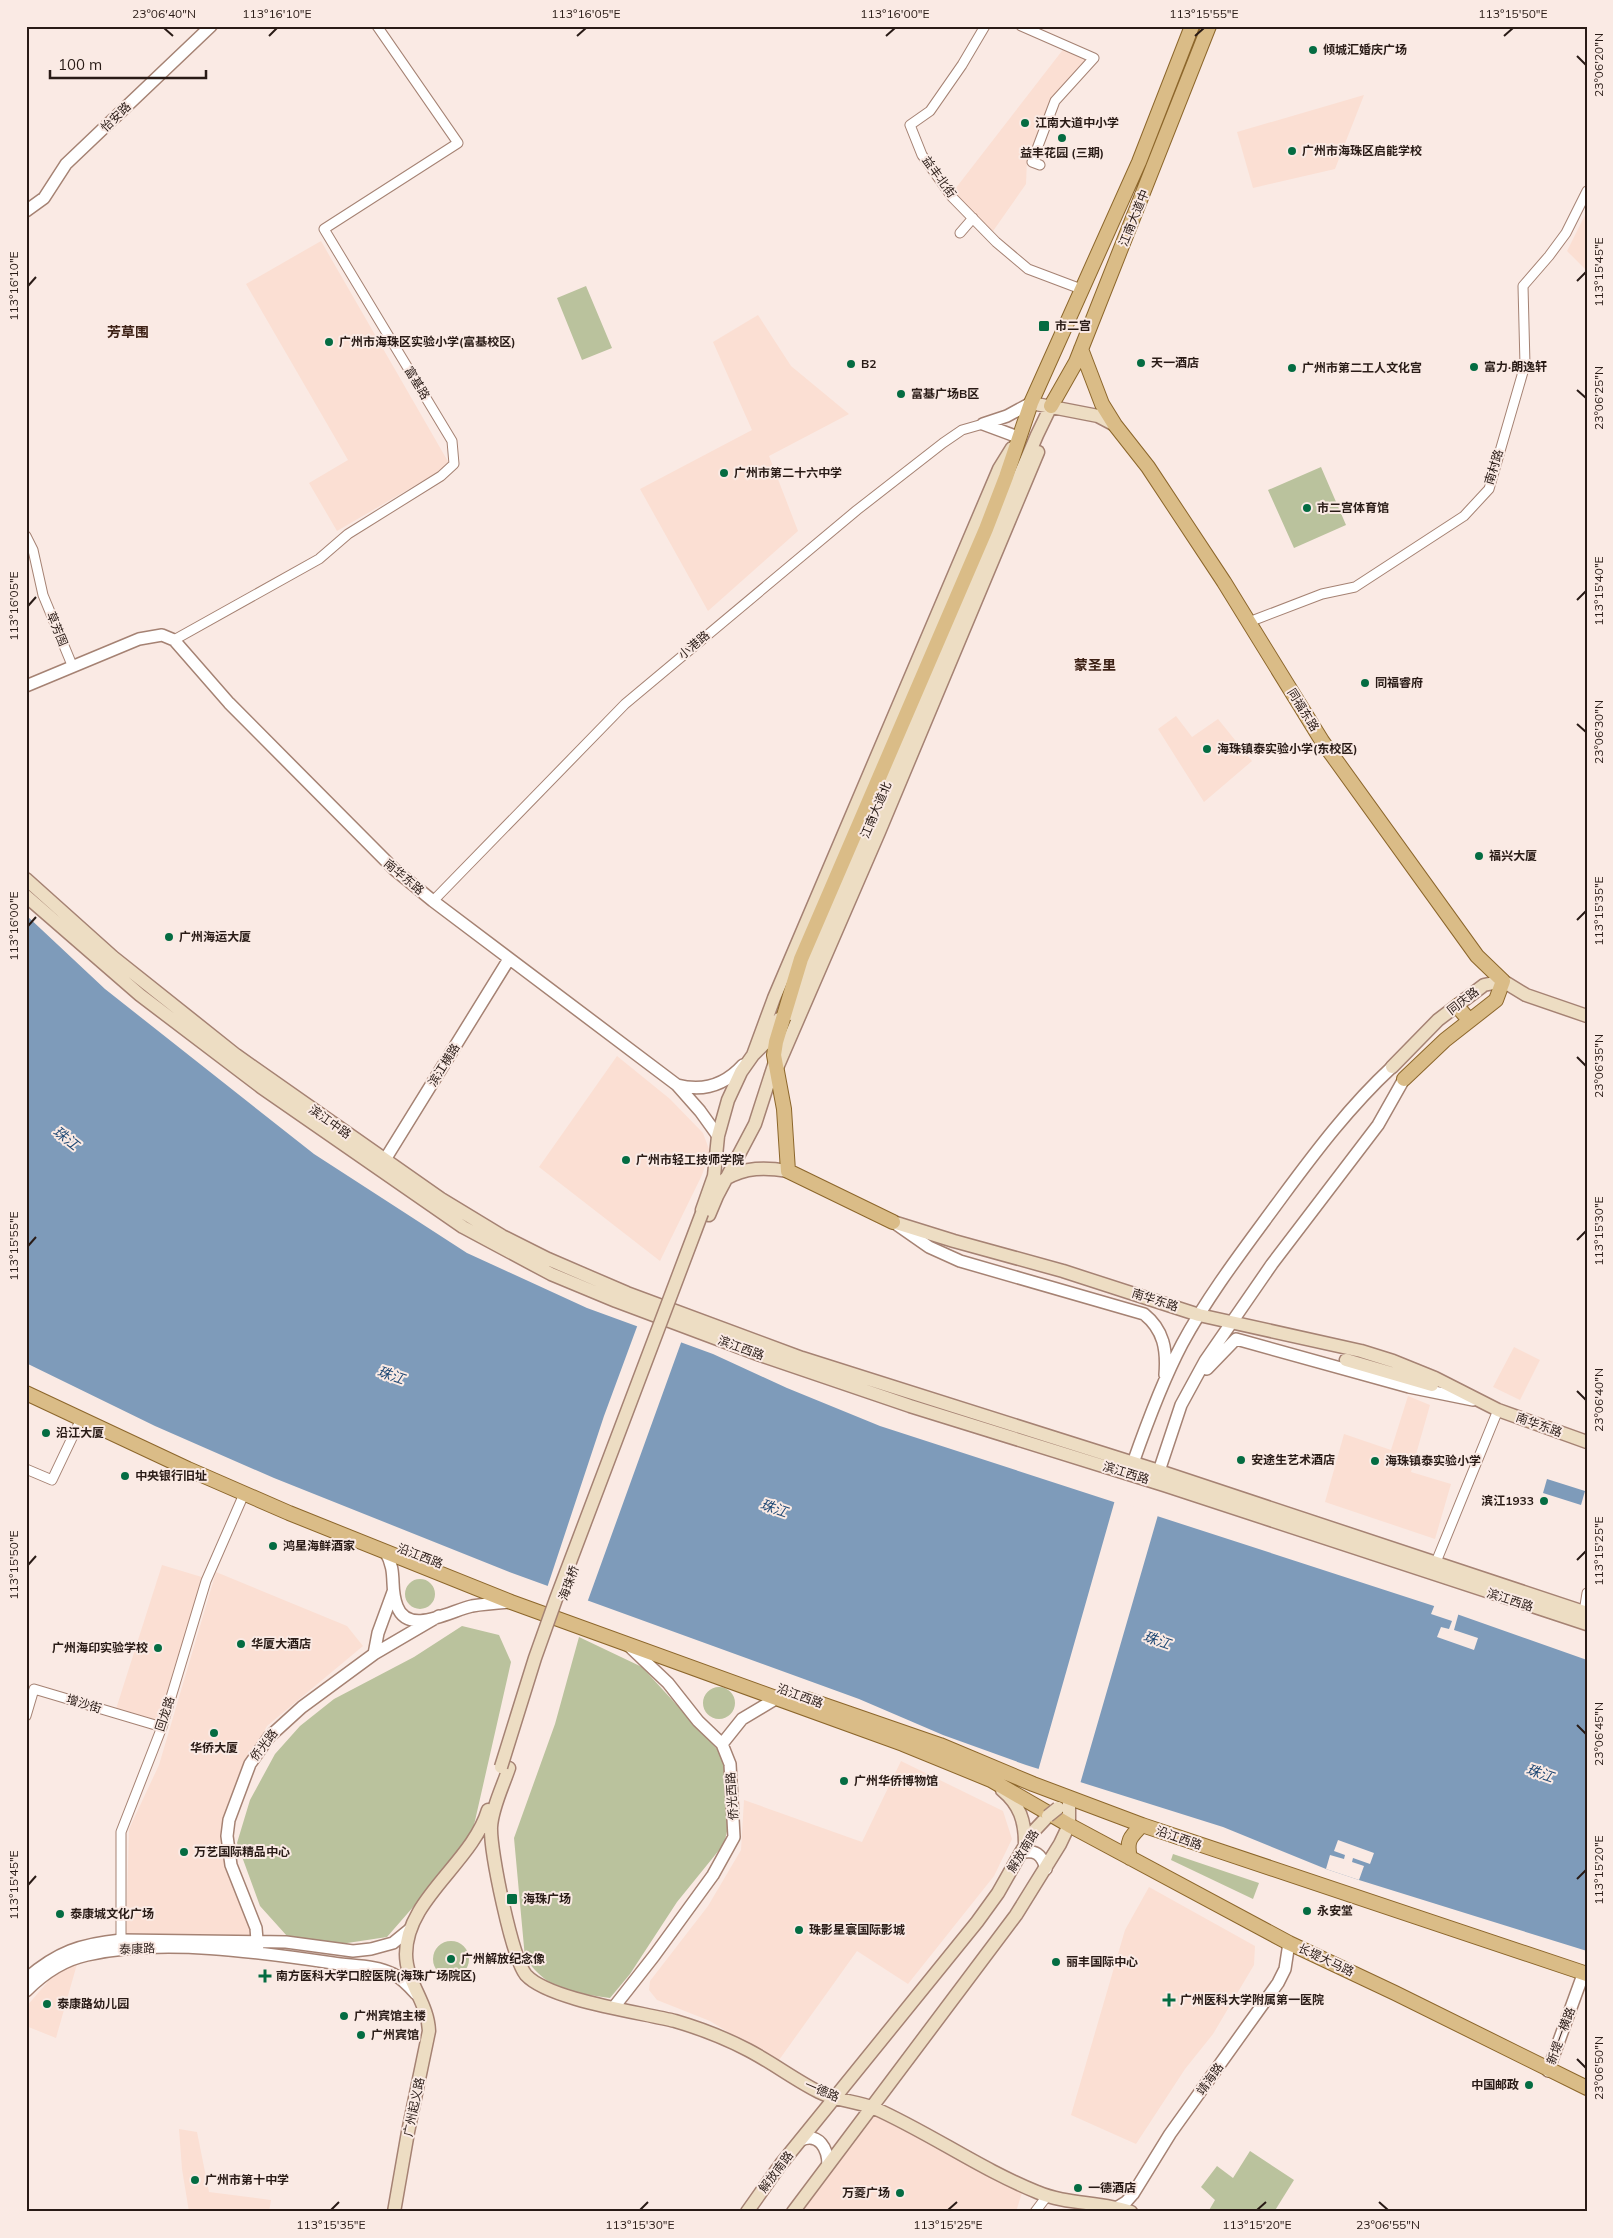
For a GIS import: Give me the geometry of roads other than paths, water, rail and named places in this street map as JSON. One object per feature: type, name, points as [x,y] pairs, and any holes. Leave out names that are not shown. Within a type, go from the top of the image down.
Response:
[{"type":"main road","name":"江南大道中","points":[[1031,403],[1139,162],[1192,26]]},
{"type":"main road","name":"江南大道中","points":[[1051,406],[1062,389],[1081,349],[1209,26]]},
{"type":"main road","points":[[1081,349],[1102,404],[1115,425]]},
{"type":"main road","name":"同福东路","points":[[1031,403],[1098,416],[1115,425],[1148,467],[1249,622],[1322,741],[1477,956],[1503,982],[1526,995],[1587,1016]]},
{"type":"main road","name":"江南大道北","points":[[706,1214],[714,1176],[718,1136],[733,1086],[753,1055],[767,1041],[777,1024],[801,959],[986,529],[1031,403]]},
{"type":"main road","name":"江南大道北","points":[[706,1214],[747,1141],[773,1072],[787,1024],[812,960],[1036,435],[1051,406]]},
{"type":"main road","points":[[753,1055],[770,1006],[999,469],[1018,438]]},
{"type":"main road","name":"滨江中路","points":[[26,879],[113,957],[189,1020],[382,1165]]},
{"type":"main road","name":"滨江中路","points":[[26,896],[182,1029],[382,1165],[502,1236],[667,1314]]},
{"type":"main road","points":[[788,1171],[784,1108],[773,1072],[776,1042],[801,959]]},
{"type":"main road","name":"同庆路","points":[[1392,1067],[1418,1038],[1484,984],[1503,982],[1496,1000],[1469,1020],[1404,1079]]},
{"type":"main road","points":[[1457,1006],[1469,1020]]},
{"type":"main road","name":"南华东路","points":[[725,1180],[744,1170],[754,1168],[788,1171],[893,1222],[1150,1298],[1199,1314],[1228,1327],[1361,1351],[1393,1361],[1435,1378],[1498,1410],[1587,1442]]},
{"type":"main road","name":"海珠桥","points":[[519,1962],[504,1908],[492,1843],[492,1820],[505,1767],[535,1658],[559,1590],[706,1214]]},
{"type":"main road","name":"滨江西路","points":[[667,1314],[1159,1471],[1434,1568]]},
{"type":"main road","name":"滨江西路","points":[[667,1314],[760,1355],[910,1406],[1586,1616]]},
{"type":"main road","points":[[1346,1360],[1422,1381],[1478,1401]]},
{"type":"main road","name":"沿江西路","points":[[26,1383],[173,1455],[334,1523],[612,1631],[940,1745],[1069,1798],[1142,1825],[1585,1973]]},
{"type":"main road","name":"沿江西路","points":[[26,1393],[244,1494],[511,1602],[903,1744],[991,1780],[1069,1825]]},
{"type":"main road","name":"海珠桥","points":[[409,1930],[425,1902],[482,1828],[505,1767]]},
{"type":"main road","points":[[991,1780],[1020,1810],[1023,1819],[1022,1848]]},
{"type":"main road","points":[[793,2212],[1009,1925],[1046,1869],[1069,1825],[1069,1798]]},
{"type":"main road","name":"解放南路","points":[[747,2212],[801,2140],[977,1922],[998,1893],[1022,1848],[1053,1812],[1069,1798]]},
{"type":"main road","name":"长堤大马路","points":[[1069,1825],[1289,1943],[1587,2088]]},
{"type":"main road","points":[[1130,1858],[1129,1841],[1142,1825]]},
{"type":"main road","name":"广州起义路","points":[[394,2212],[429,2031],[424,2003],[408,1971],[406,1954],[409,1930]]},
{"type":"main road","name":"一德路","points":[[519,1962],[528,1976],[550,1990],[677,2022],[724,2039],[748,2050],[800,2082],[835,2098],[871,2107],[964,2157],[1047,2196],[1118,2207],[1130,2212]]},
{"type":"street","name":"怡安路","points":[[26,211],[44,198],[66,164],[211,26]]},
{"type":"street","name":"富基路","points":[[174,640],[319,559],[348,534],[441,476],[454,464],[452,441],[324,229],[458,143],[377,26]]},
{"type":"street","name":"益丰北街","points":[[984,26],[962,65],[930,111],[910,125],[922,155],[952,197],[996,242],[1028,269],[1081,290]]},
{"type":"street","points":[[1021,26],[1094,58],[1055,102],[1032,162],[1040,165]]},
{"type":"street","name":"南村路","points":[[1249,622],[1322,594],[1355,586],[1464,516],[1488,488],[1525,365],[1523,286],[1566,233],[1587,192]]},
{"type":"street","points":[[960,233],[972,218]]},
{"type":"street","points":[[983,424],[1006,416],[1031,403]]},
{"type":"street","points":[[983,424],[1018,438]]},
{"type":"street","name":"小港路","points":[[433,901],[624,704],[842,523],[942,443],[962,430],[983,424]]},
{"type":"street","name":"草芳围","points":[[26,536],[33,550],[43,595],[72,665]]},
{"type":"street","name":"南华东路","points":[[72,665],[139,639],[162,635],[174,640],[229,703],[395,870],[509,959],[677,1085],[700,1111],[718,1136]]},
{"type":"street","points":[[26,686],[72,665]]},
{"type":"street","name":"滨江横路","points":[[382,1165],[509,959]]},
{"type":"street","points":[[677,1085],[690,1088],[710,1087],[721,1083],[739,1070],[753,1055]]},
{"type":"street","points":[[1392,1067],[1350,1108],[1311,1158],[1199,1314],[1181,1346],[1164,1384],[1133,1463],[1141,1478],[1159,1471],[1173,1424],[1188,1391],[1205,1361],[1297,1231],[1378,1125],[1404,1079]]},
{"type":"street","points":[[893,1222],[930,1247],[960,1261],[1144,1314],[1156,1325],[1165,1345],[1164,1384]]},
{"type":"street","points":[[1102,1302],[1150,1298]]},
{"type":"street","points":[[1228,1327],[1236,1339],[1409,1387],[1478,1401]]},
{"type":"street","points":[[1188,1391],[1236,1339]]},
{"type":"street","points":[[1434,1568],[1498,1410]]},
{"type":"street","points":[[26,1469],[52,1480],[81,1419]]},
{"type":"street","name":"回龙路","points":[[121,1940],[121,1832],[162,1727],[206,1581],[244,1494]]},
{"type":"street","points":[[386,1551],[392,1562],[394,1590],[398,1609],[409,1620],[416,1622],[472,1606],[511,1602]]},
{"type":"street","points":[[374,1654],[378,1633],[394,1590]]},
{"type":"street","points":[[1586,1616],[1587,1593]]},
{"type":"street","name":"侨光路","points":[[258,1947],[256,1928],[245,1898],[236,1881],[228,1836],[229,1820],[240,1786],[258,1751],[281,1724],[374,1654],[439,1616]]},
{"type":"street","name":"侨光西路","points":[[614,2007],[713,1875],[734,1837],[730,1764],[722,1744],[698,1721],[662,1677],[629,1646]]},
{"type":"street","name":"增沙街","points":[[26,1716],[34,1689],[162,1727]]},
{"type":"street","points":[[722,1744],[742,1719],[777,1698]]},
{"type":"street","points":[[1022,1848],[1038,1853],[1044,1860],[1046,1869]]},
{"type":"street","name":"泰康路","points":[[26,1991],[46,1973],[63,1963],[86,1955],[106,1951],[258,1947],[286,1942],[353,1951],[371,1949],[393,1943],[409,1930]]},
{"type":"street","name":"泰康路","points":[[26,1979],[45,1963],[66,1951],[89,1944],[121,1940],[258,1947],[393,1973],[410,1986],[424,2003]]},
{"type":"street","name":"靖海路","points":[[1118,2207],[1133,2194],[1170,2134],[1278,1983],[1286,1964],[1289,1943]]},
{"type":"street","name":"新堤一横路","points":[[1548,2070],[1585,1973]]},
{"type":"street","points":[[801,2140],[813,2138],[820,2141],[827,2152],[828,2165]]},
{"type":"street","points":[[1035,2212],[1047,2196]]},
{"type":"water","name":"珠江","points":[[26,915],[105,989],[314,1154],[467,1253],[587,1308],[713,1354],[787,1388],[880,1426],[1434,1606],[1587,1660],[1587,1951],[1359,1880],[1326,1869],[1223,1827],[1026,1765],[943,1735],[859,1699],[512,1573],[274,1478],[155,1426],[26,1363]]},
{"type":"water","points":[[1547,1479],[1585,1491],[1581,1505],[1543,1493]]},
{"type":"place","name":"倾城汇婚庆广场","points":[[1313,50]]},
{"type":"place","name":"江南大道中小学","points":[[1025,123]]},
{"type":"place","name":"益丰花园 (三期)","points":[[1062,138]]},
{"type":"place","name":"广州市海珠区启能学校","points":[[1292,151]]},
{"type":"place","name":"市二宫","points":[[1044,326]]},
{"type":"place","name":"广州市海珠区实验小学(富基校区)","points":[[329,342]]},
{"type":"place","name":"天一酒店","points":[[1141,363]]},
{"type":"place","name":"B2","points":[[851,364]]},
{"type":"place","name":"富力·朗逸轩","points":[[1474,367]]},
{"type":"place","name":"广州市第二工人文化宫","points":[[1292,368]]},
{"type":"place","name":"富基广场B区","points":[[901,394]]},
{"type":"place","name":"广州市第二十六中学","points":[[724,473]]},
{"type":"place","name":"市二宫体育馆","points":[[1307,508]]},
{"type":"place","name":"同福睿府","points":[[1365,683]]},
{"type":"place","name":"海珠镇泰实验小学(东校区)","points":[[1207,749]]},
{"type":"place","name":"福兴大厦","points":[[1479,856]]},
{"type":"place","name":"广州海运大厦","points":[[169,937]]},
{"type":"place","name":"广州市轻工技师学院","points":[[626,1160]]},
{"type":"place","name":"沿江大厦","points":[[46,1433]]},
{"type":"place","name":"安途生艺术酒店","points":[[1241,1460]]},
{"type":"place","name":"海珠镇泰实验小学","points":[[1375,1461]]},
{"type":"place","name":"中央银行旧址","points":[[125,1476]]},
{"type":"place","name":"滨江1933","points":[[1544,1501]]},
{"type":"place","name":"鸿星海鲜酒家","points":[[273,1546]]},
{"type":"place","name":"华厦大酒店","points":[[241,1644]]},
{"type":"place","name":"广州海印实验学校","points":[[158,1648]]},
{"type":"place","name":"华侨大厦","points":[[214,1733]]},
{"type":"place","name":"广州华侨博物馆","points":[[844,1781]]},
{"type":"place","name":"万艺国际精品中心","points":[[184,1852]]},
{"type":"place","name":"海珠广场","points":[[512,1899]]},
{"type":"place","name":"永安堂","points":[[1307,1911]]},
{"type":"place","name":"泰康城文化广场","points":[[60,1914]]},
{"type":"place","name":"珠影星寰国际影城","points":[[799,1930]]},
{"type":"place","name":"广州解放纪念像","points":[[451,1959]]},
{"type":"place","name":"丽丰国际中心","points":[[1056,1962]]},
{"type":"place","name":"南方医科大学口腔医院(海珠广场院区)","points":[[265,1976]]},
{"type":"place","name":"广州医科大学附属第一医院","points":[[1169,2000]]},
{"type":"place","name":"泰康路幼儿园","points":[[47,2004]]},
{"type":"place","name":"广州宾馆主楼","points":[[344,2016]]},
{"type":"place","name":"广州宾馆","points":[[361,2035]]},
{"type":"place","name":"中国邮政","points":[[1529,2085]]},
{"type":"place","name":"广州市第十中学","points":[[195,2180]]},
{"type":"place","name":"一德酒店","points":[[1078,2188]]},
{"type":"place","name":"万菱广场","points":[[900,2193]]},
{"type":"district","name":"芳草围","points":[[128,332]]},
{"type":"district","name":"蒙圣里","points":[[1095,665]]}]
